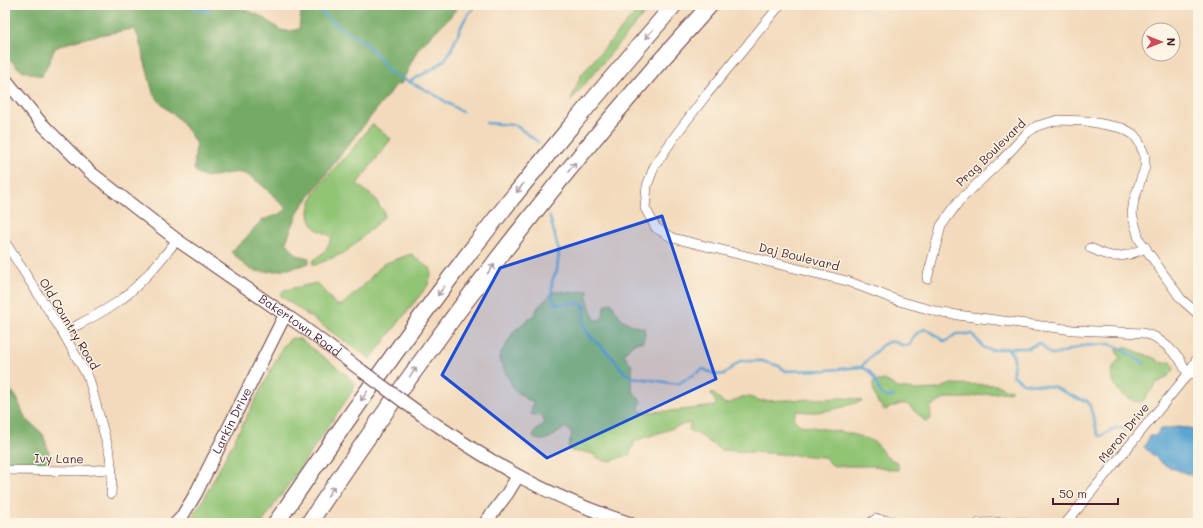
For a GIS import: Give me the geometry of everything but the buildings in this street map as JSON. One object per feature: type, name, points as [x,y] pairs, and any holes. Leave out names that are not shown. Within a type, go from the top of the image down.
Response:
[{"type":"highway","points":[[276,523],[380,372],[467,255],[582,112],[674,5]]},
{"type":"highway","points":[[309,523],[413,373],[514,240],[617,113],[710,5]]},
{"type":"main road","name":"Bakertown Road","points":[[5,79],[41,123],[90,172],[177,240],[471,448],[518,476],[566,498],[628,523]]},
{"type":"main road","name":"Larkin Drive","points":[[176,523],[181,518],[195,495],[285,315]]},
{"type":"main road","points":[[485,523],[507,494],[518,476]]},
{"type":"street","name":"Daj Boulevard","points":[[780,5],[707,94],[675,136],[654,167],[647,186],[645,208],[656,228],[672,238],[847,281],[899,301],[942,313],[1073,330],[1143,333],[1155,337],[1167,346],[1179,358],[1188,374]]},
{"type":"street","name":"Prag Boulevard","points":[[927,279],[941,226],[959,201],[1000,162],[1027,133],[1037,126],[1058,120],[1086,121],[1122,128],[1133,134],[1138,140],[1144,156],[1145,167],[1134,200],[1132,214],[1139,239],[1182,299],[1198,314]]},
{"type":"street","points":[[63,333],[122,299],[153,270],[177,240]]},
{"type":"street","name":"Old Country Road","points":[[5,242],[63,333],[89,379],[112,469],[111,494]]},
{"type":"street","points":[[1090,248],[1108,255],[1117,256],[1133,253],[1146,248]]},
{"type":"street","name":"Meron Drive","points":[[1066,523],[1188,374],[1198,357]]},
{"type":"street","points":[[1188,374],[1198,373]]},
{"type":"street","name":"Ivy Lane","points":[[5,470],[78,471],[112,469]]},
{"type":"street","points":[[870,523],[876,518],[901,523]]},
{"type":"street","points":[[979,523],[1024,523]]},
{"type":"highlighted area","points":[[662,216],[716,379],[547,458],[442,375],[500,268]]},
{"type":"green space","points":[[5,5],[233,5],[259,15],[278,29],[292,31],[299,29],[302,5],[459,5],[450,17],[418,49],[401,84],[396,85],[299,210],[286,242],[297,255],[309,258],[309,263],[288,269],[263,272],[250,269],[231,252],[262,220],[280,214],[287,209],[265,188],[247,175],[241,173],[231,173],[205,177],[197,173],[194,169],[196,143],[179,119],[163,106],[153,93],[138,36],[134,29],[81,39],[55,48],[41,77],[19,69],[5,54]]},
{"type":"green space","points":[[642,5],[652,5],[571,100],[581,75]]},
{"type":"green space","points":[[372,124],[391,139],[357,184],[376,199],[379,206],[384,211],[384,217],[344,253],[313,265],[313,261],[325,251],[332,238],[316,229],[312,224],[309,214],[315,193]]},
{"type":"green space","points":[[411,254],[431,269],[428,285],[370,359],[281,296],[281,293],[284,290],[317,283],[336,305],[342,305],[362,287],[383,264]]},
{"type":"green space","points":[[562,291],[569,293],[589,291],[587,298],[595,320],[599,320],[603,316],[605,306],[611,303],[623,320],[644,328],[645,334],[643,341],[632,344],[624,354],[632,366],[632,390],[641,401],[639,407],[640,412],[672,411],[715,406],[716,403],[711,394],[712,392],[725,404],[742,397],[749,397],[762,401],[841,398],[858,399],[862,401],[828,411],[797,411],[793,418],[800,425],[848,433],[868,439],[877,444],[885,456],[898,463],[898,470],[874,466],[834,466],[824,457],[721,450],[698,434],[692,433],[689,429],[691,422],[635,441],[629,455],[610,461],[604,461],[588,452],[571,451],[568,448],[572,434],[566,427],[550,438],[541,440],[533,437],[535,432],[544,422],[543,417],[531,414],[533,401],[526,399],[514,389],[500,361],[500,355],[514,331],[535,314],[539,306],[554,292]]},
{"type":"green space","points":[[292,338],[300,339],[348,376],[354,383],[354,389],[262,523],[187,523],[202,502],[284,345]]},
{"type":"green space","points":[[1125,347],[1154,358],[1161,363],[1172,362],[1174,370],[1167,377],[1156,384],[1142,402],[1130,400],[1120,392],[1113,381],[1113,368],[1120,358],[1116,350]]},
{"type":"green space","points":[[885,380],[898,388],[914,390],[939,389],[951,384],[998,385],[1004,389],[1012,390],[1009,393],[1004,392],[966,398],[946,398],[930,407],[931,419],[925,421],[907,404],[900,404],[885,410],[879,404],[876,398],[873,382]]},
{"type":"green space","points":[[5,383],[17,398],[25,418],[43,434],[51,459],[44,467],[13,466],[5,463]]},
{"type":"water","points":[[1178,427],[1198,431],[1198,478],[1164,465],[1144,447],[1150,436],[1155,436],[1161,429]]},
{"type":"waterway","points":[[185,5],[203,11],[209,10],[211,5]]},
{"type":"waterway","points":[[312,5],[344,30],[366,44],[377,55],[389,72],[432,93],[462,112]]},
{"type":"waterway","points":[[409,82],[443,62],[450,52],[463,22],[478,5]]},
{"type":"waterway","points":[[486,123],[515,125],[538,142]]},
{"type":"waterway","points":[[550,217],[559,252],[557,270],[552,281],[552,295],[554,302],[558,304],[578,303],[585,306],[583,320],[585,328],[591,337],[614,359],[624,372],[632,377],[678,384],[703,369],[717,375],[724,374],[740,361],[762,361],[779,366],[786,371],[828,370],[861,367],[881,346],[888,342],[895,342],[904,346],[909,345],[915,335],[924,329],[930,331],[945,342],[956,334],[972,334],[984,348],[991,350],[1028,348],[1041,344],[1050,354],[1058,354],[1082,346],[1110,344],[1118,347],[1145,364]]},
{"type":"waterway","points":[[1007,348],[1014,358],[1013,375],[1023,383],[1054,387],[1079,399],[1087,401],[1090,406],[1098,435],[1100,436],[1116,428],[1129,430]]},
{"type":"waterway","points":[[861,367],[869,371],[881,394],[886,397],[894,396]]}]
